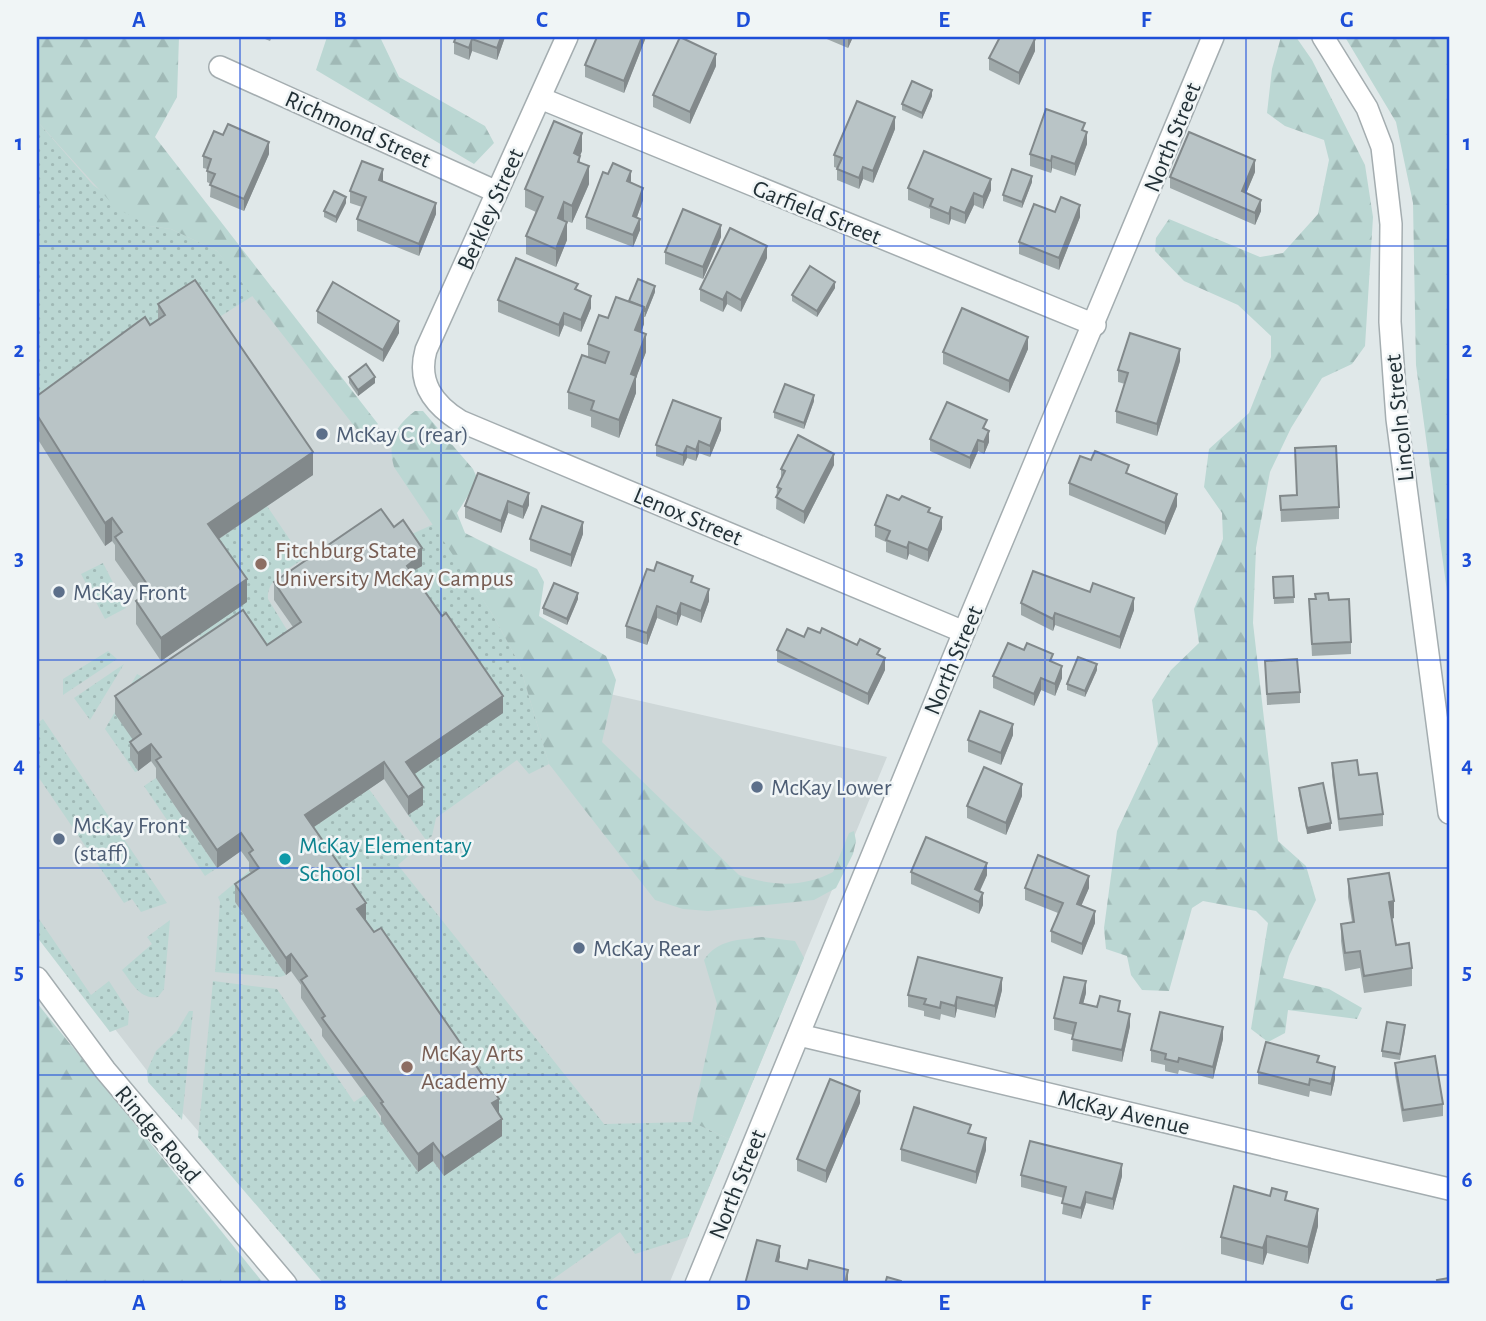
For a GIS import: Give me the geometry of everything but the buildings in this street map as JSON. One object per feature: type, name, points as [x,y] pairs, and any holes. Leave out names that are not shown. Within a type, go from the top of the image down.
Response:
[{"type":"street","name":"Berkley Street","points":[[425,383],[422,366],[426,350],[567,37]]},
{"type":"street","name":"North Street","points":[[696,1284],[964,632],[1213,37]]},
{"type":"street","name":"Lincoln Street","points":[[1323,37],[1367,108],[1382,146],[1391,224],[1390,322],[1397,419],[1449,813]]},
{"type":"street","name":"Richmond Street","points":[[220,67],[497,192]]},
{"type":"street","name":"Garfield Street","points":[[540,98],[1094,325]]},
{"type":"street","name":"Lenox Street","points":[[425,383],[438,404],[460,421],[964,632]]},
{"type":"street","name":"Rindge Road","points":[[37,978],[123,1092],[286,1284]]},
{"type":"street","name":"McKay Avenue","points":[[799,1035],[1449,1189]]},
{"type":"shaded area","name":"Fitchburg State University McKay Campus","points":[[37,37],[77,37],[579,687],[887,757],[669,1284],[330,1284],[155,1081],[37,928]]},
{"type":"green space","points":[[37,37],[179,37],[177,97],[155,137],[378,424],[362,436],[217,251],[171,229],[149,226],[116,208],[37,121]]},
{"type":"green space","points":[[327,37],[380,37],[399,77],[485,126],[494,143],[474,164],[316,70]]},
{"type":"green space","points":[[1281,37],[1296,37],[1312,60],[1365,165],[1373,217],[1365,346],[1352,364],[1322,378],[1291,428],[1270,472],[1256,548],[1253,623],[1278,841],[1306,866],[1316,900],[1289,956],[1283,978],[1329,989],[1362,1008],[1357,1019],[1288,1010],[1285,1033],[1268,1042],[1251,1029],[1268,923],[1256,911],[1203,901],[1192,908],[1169,991],[1142,990],[1131,975],[1127,956],[1106,949],[1104,928],[1117,831],[1158,744],[1152,700],[1171,670],[1199,643],[1194,609],[1223,539],[1222,513],[1204,487],[1209,449],[1249,413],[1271,357],[1271,336],[1238,305],[1184,281],[1155,251],[1156,238],[1169,219],[1260,257],[1283,253],[1318,214],[1329,160],[1324,140],[1285,126],[1267,113],[1272,69]]},
{"type":"green space","points":[[1345,37],[1449,37],[1449,606],[1416,365],[1413,203],[1396,122]]},
{"type":"green space","points":[[37,121],[93,185],[149,226],[171,229],[217,251],[254,295],[210,323],[37,418]]},
{"type":"green space","points":[[415,411],[423,411],[473,469],[478,480],[457,513],[465,533],[537,569],[544,582],[539,616],[606,656],[616,680],[602,742],[739,875],[787,884],[822,877],[833,872],[849,833],[854,831],[856,841],[853,854],[836,888],[814,900],[708,911],[683,909],[655,900],[549,764],[519,663],[491,612],[394,467],[394,435]]},
{"type":"green space","points":[[267,506],[303,559],[279,575],[268,592],[268,599],[295,643],[209,650],[199,635],[208,546]]},
{"type":"green space","points":[[434,524],[491,612],[519,663],[549,764],[529,774],[517,760],[436,818],[432,836],[426,840],[408,815],[423,805],[406,780],[407,583],[403,538]]},
{"type":"green space","points":[[103,563],[126,608],[105,619],[81,574]]},
{"type":"green space","points":[[108,651],[117,659],[63,695],[63,679]]},
{"type":"green space","points":[[124,664],[90,720],[74,698]]},
{"type":"green space","points":[[137,674],[143,677],[151,689],[138,771],[135,772],[105,729]]},
{"type":"green space","points":[[43,719],[167,903],[141,912],[132,899],[124,903],[37,775],[37,723]]},
{"type":"green space","points":[[156,778],[217,868],[205,876],[144,786]]},
{"type":"green space","points":[[369,789],[414,851],[398,865],[604,1124],[692,1122],[729,1139],[688,1237],[635,1254],[620,1232],[546,1284],[324,1284],[198,1137],[213,981],[277,989],[354,1102],[366,1094],[392,1138],[433,1161],[444,1175],[305,833]]},
{"type":"green space","points":[[249,871],[259,885],[235,902],[286,975],[280,977],[215,972],[220,902],[218,897]]},
{"type":"green space","points":[[37,916],[91,995],[109,981],[129,1012],[128,1025],[110,1032],[37,937]]},
{"type":"green space","points":[[170,920],[164,989],[158,997],[146,996],[137,990],[122,970],[152,944],[147,937]]},
{"type":"green space","points":[[762,937],[795,941],[804,958],[729,1139],[692,1122],[717,1004],[704,960],[722,944]]},
{"type":"green space","points":[[37,1003],[264,1284],[37,1284]]},
{"type":"green space","points":[[189,1011],[193,1011],[182,1120],[148,1082],[147,1071],[156,1051],[177,1031]]},
{"type":"place","name":"McKay C (rear)","points":[[322,434]]},
{"type":"place","name":"Fitchburg State University McKay Campus","points":[[261,564]]},
{"type":"place","name":"McKay Front","points":[[59,592]]},
{"type":"place","name":"McKay Lower","points":[[757,787]]},
{"type":"place","name":"McKay Front (staff)","points":[[59,839]]},
{"type":"place","name":"McKay Elementary School","points":[[285,859]]},
{"type":"place","name":"McKay Rear","points":[[579,948]]},
{"type":"place","name":"McKay Arts Academy","points":[[407,1067]]}]
